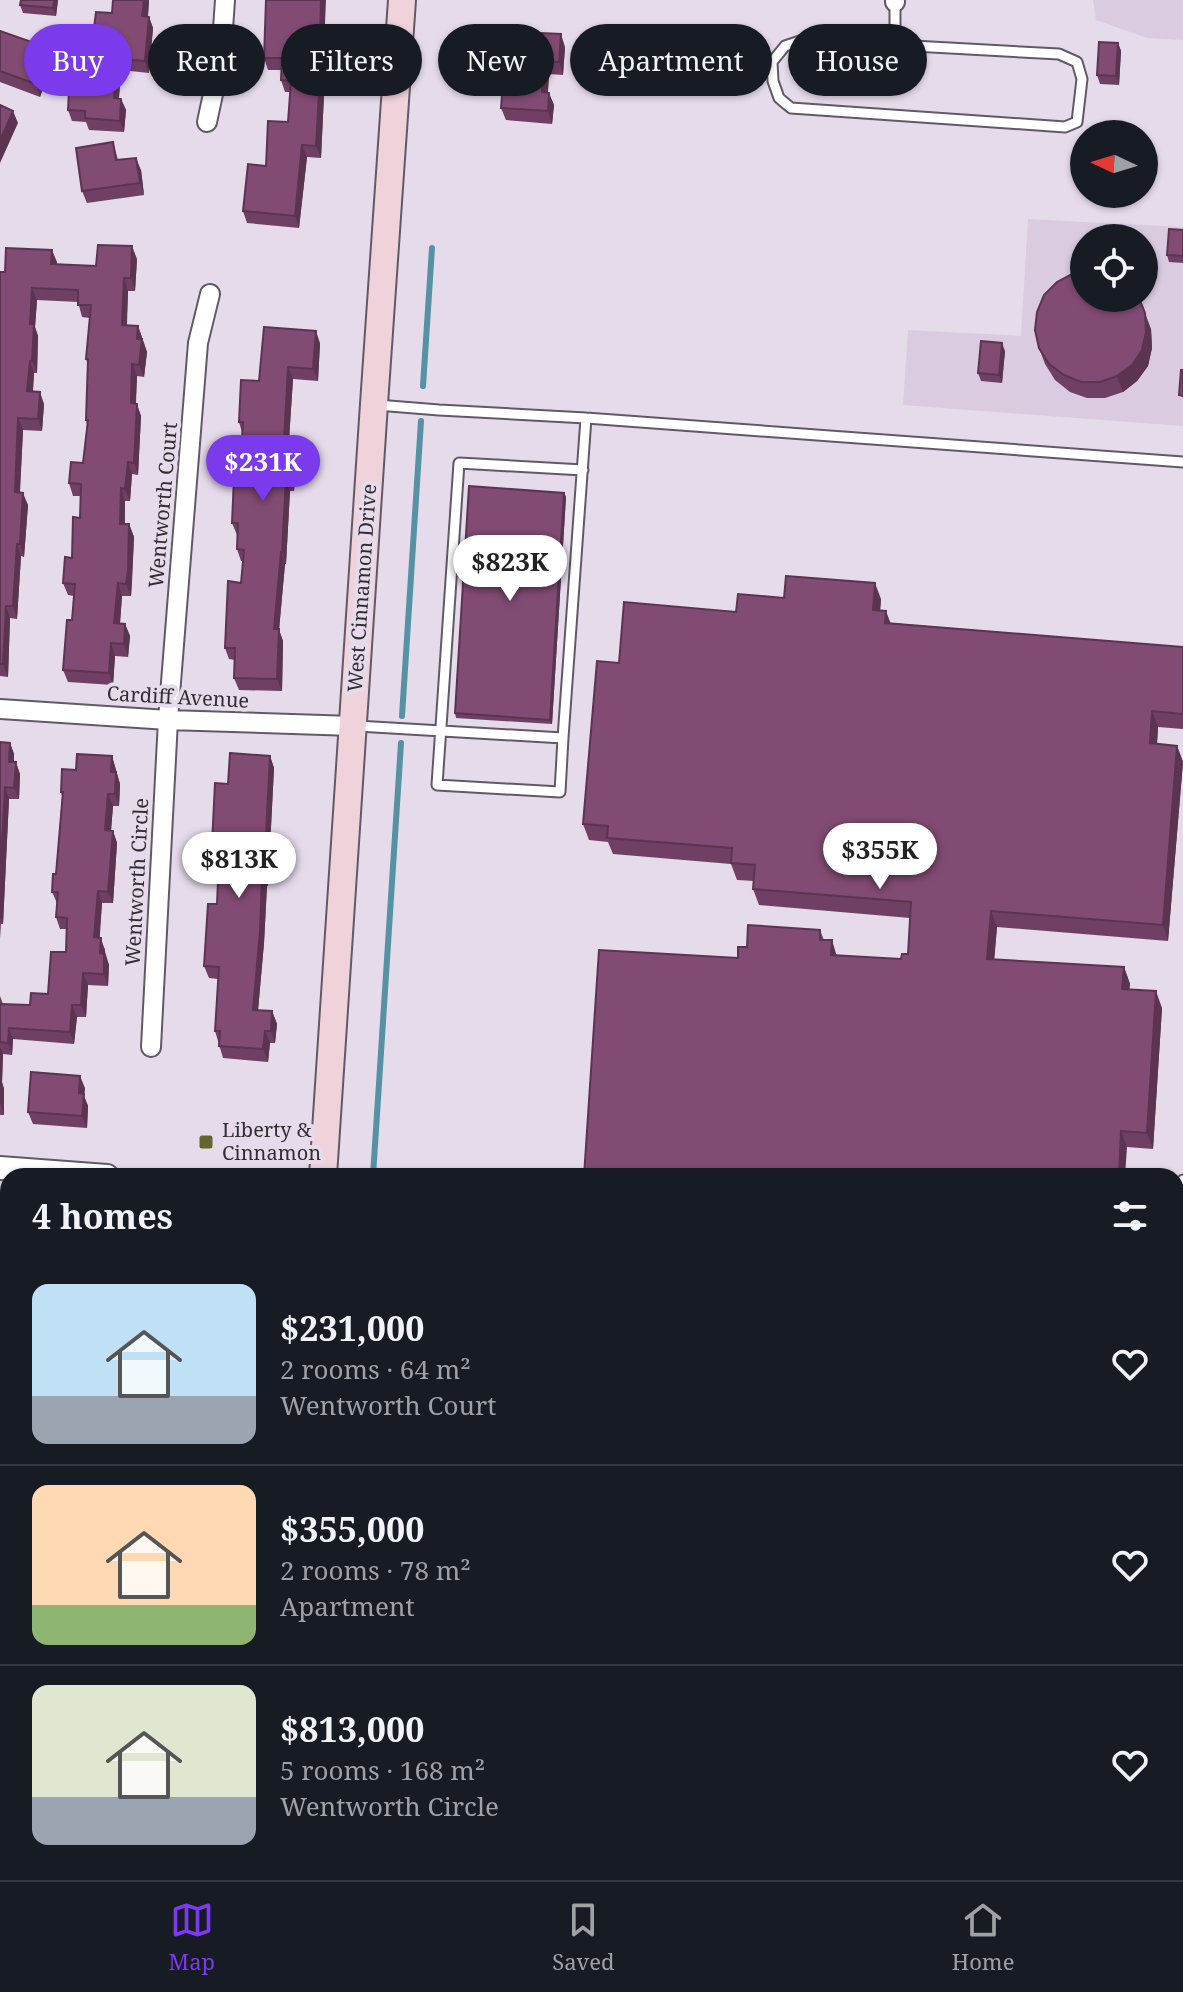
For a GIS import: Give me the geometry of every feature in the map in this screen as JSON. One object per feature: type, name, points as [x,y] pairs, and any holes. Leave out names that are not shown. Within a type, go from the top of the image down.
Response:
[{"type":"main road","name":"West Cinnamon Drive","points":[[324,1168],[402,0]]},
{"type":"street","points":[[207,122],[221,57],[225,0]]},
{"type":"street","name":"Wentworth Court","points":[[168,720],[198,343],[210,294]]},
{"type":"street","name":"Cardiff Avenue","points":[[0,709],[168,720],[353,726]]},
{"type":"street","name":"Wentworth Circle","points":[[151,1047],[168,720]]},
{"type":"lane","points":[[895,1],[895,24]]},
{"type":"lane","points":[[800,41],[895,45],[1059,54],[1077,62],[1082,79],[1077,122],[1065,127],[791,108],[779,98],[773,81],[772,62],[785,46],[800,41]]},
{"type":"lane","points":[[374,404],[1183,462]]},
{"type":"lane","points":[[583,470],[459,463],[437,785],[560,792],[563,738],[583,470],[586,418]]},
{"type":"lane","points":[[353,726],[563,738]]},
{"type":"shaded area","points":[[1093,0],[1183,0],[1183,40],[1147,38],[1096,20]]},
{"type":"shaded area","points":[[1028,219],[1125,224],[1070,224],[1070,312],[1158,312],[1158,226],[1183,227],[1183,426],[903,405],[908,330],[1021,336]]},
{"type":"building","points":[[21,0],[54,0],[53,8],[20,5]]},
{"type":"building","points":[[113,0],[144,0],[142,16],[149,17],[145,61],[132,60],[132,24],[94,24],[96,12],[112,13]]},
{"type":"building","points":[[266,0],[321,0],[320,24],[281,24],[281,58],[265,58]]},
{"type":"building","points":[[0,31],[24,39],[24,80],[0,71]]},
{"type":"building","points":[[554,34],[561,34],[559,62],[554,62]]},
{"type":"building","points":[[1099,42],[1118,43],[1116,76],[1097,75]]},
{"type":"building","points":[[69,96],[114,96],[121,99],[120,121],[85,118],[85,111],[68,110]]},
{"type":"building","points":[[290,96],[319,96],[316,146],[302,145],[295,216],[243,211],[248,164],[266,166],[268,121],[288,122]]},
{"type":"building","points":[[502,96],[549,96],[548,111],[501,108]]},
{"type":"building","points":[[0,105],[13,111],[0,141]]},
{"type":"building","points":[[113,142],[116,160],[136,158],[140,183],[82,191],[76,148]]},
{"type":"building","points":[[1169,229],[1183,230],[1183,256],[1167,255]]},
{"type":"building","points":[[98,245],[132,246],[131,278],[124,278],[122,325],[138,326],[137,339],[142,339],[139,365],[132,364],[131,403],[137,404],[134,463],[128,462],[125,489],[121,488],[120,524],[129,524],[128,570],[126,584],[118,583],[114,623],[125,624],[124,644],[111,643],[109,673],[63,670],[67,620],[72,620],[75,584],[63,583],[65,557],[72,558],[73,517],[80,518],[81,484],[69,483],[71,462],[83,463],[88,420],[86,359],[91,305],[78,305],[78,290],[32,288],[30,324],[34,324],[27,391],[40,392],[38,419],[18,418],[15,492],[23,493],[20,544],[17,544],[13,606],[6,606],[3,664],[0,664],[0,272],[5,272],[6,248],[52,250],[51,264],[96,266]]},
{"type":"building","points":[[1070,275],[1070,312],[1145,312],[1146,332],[1142,350],[1132,365],[1117,376],[1100,382],[1081,382],[1049,364],[1039,348],[1035,330],[1037,312],[1044,295],[1057,282]]},
{"type":"building","points":[[264,327],[316,331],[313,369],[288,367],[284,441],[291,441],[290,480],[286,479],[274,629],[279,629],[277,679],[234,678],[235,648],[225,648],[228,581],[241,583],[244,550],[237,549],[238,523],[232,523],[235,455],[241,456],[241,380],[259,381]]},
{"type":"building","points":[[981,341],[1002,343],[999,375],[978,373]]},
{"type":"building","points":[[1183,370],[1183,396],[1179,395]]},
{"type":"building","points":[[469,486],[564,493],[550,720],[455,713]]},
{"type":"building","points":[[786,576],[875,583],[873,610],[886,611],[885,623],[1183,647],[1183,714],[1152,711],[1150,743],[1177,746],[1163,925],[991,911],[987,959],[1124,967],[1122,989],[1156,991],[1147,1133],[1121,1131],[1119,1168],[585,1168],[599,950],[738,958],[738,947],[747,947],[748,925],[820,930],[820,940],[832,940],[831,955],[901,959],[902,954],[908,954],[911,902],[753,889],[755,865],[731,863],[732,848],[607,838],[608,826],[583,824],[597,661],[619,663],[624,602],[736,612],[738,594],[784,598]]},
{"type":"building","points":[[0,742],[10,743],[9,762],[16,762],[14,788],[5,787],[0,884]]},
{"type":"building","points":[[230,753],[270,756],[253,1010],[272,1011],[271,1031],[265,1031],[263,1049],[219,1046],[220,1031],[215,1031],[219,967],[204,966],[208,904],[217,904],[219,881],[221,844],[212,844],[215,783],[228,784]]},
{"type":"building","points":[[77,754],[112,756],[111,772],[116,772],[115,794],[108,794],[105,830],[113,831],[108,892],[98,891],[94,937],[101,938],[104,974],[83,973],[81,1005],[72,1005],[70,1032],[9,1028],[8,1043],[0,1042],[0,1004],[30,1005],[31,993],[48,994],[51,952],[66,952],[67,918],[56,917],[58,892],[52,892],[53,874],[56,874],[62,769],[76,770]]},
{"type":"building","points":[[31,1072],[80,1076],[79,1093],[84,1094],[82,1116],[28,1112]]},
{"type":"waterway","points":[[423,386],[432,248]]},
{"type":"waterway","points":[[402,716],[421,421]]},
{"type":"waterway","points":[[374,1168],[401,743]]},
{"type":"place","name":"Liberty & Cinnamon","points":[[206,1142]]}]
